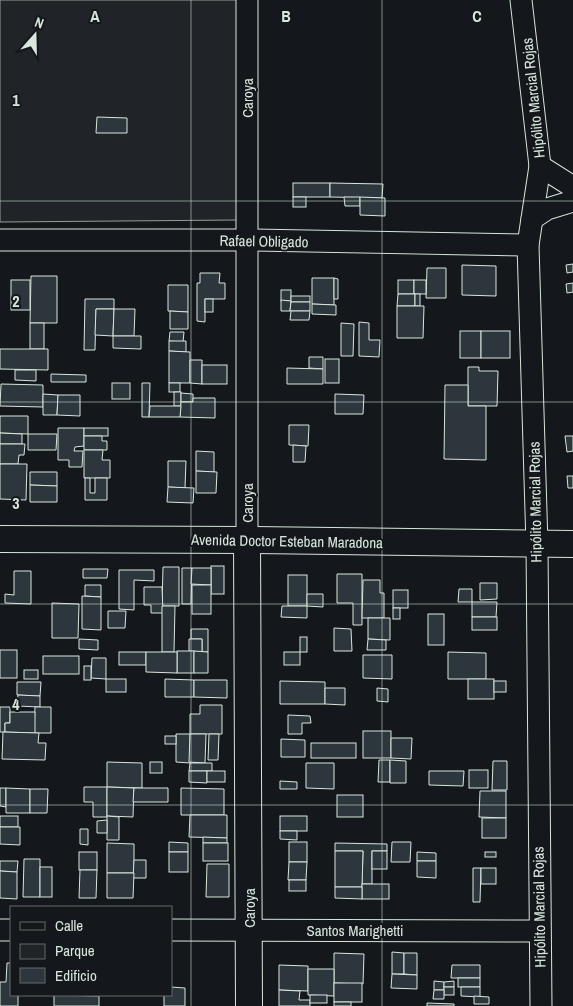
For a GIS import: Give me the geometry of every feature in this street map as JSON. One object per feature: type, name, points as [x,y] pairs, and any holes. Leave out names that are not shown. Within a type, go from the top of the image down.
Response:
[{"type":"main road","name":"Avenida Doctor Esteban Maradona","points":[[0,539],[573,544]]},
{"type":"main road","name":"Caroya","points":[[247,540],[249,1006]]},
{"type":"street","name":"Caroya","points":[[247,0],[247,540]]},
{"type":"street","name":"Hipólito Marcial Rojas","points":[[521,0],[540,166],[528,245],[537,545],[541,1006]]},
{"type":"street","points":[[540,166],[573,187]]},
{"type":"street","points":[[532,219],[547,209],[573,201]]},
{"type":"street","name":"Rafael Obligado","points":[[0,240],[247,240],[528,245]]},
{"type":"street","name":"Santos Marighetti","points":[[172,930],[539,931]]},
{"type":"green space","points":[[0,0],[243,0],[237,220],[0,222]]},
{"type":"building","points":[[97,117],[127,118],[127,133],[96,133]]},
{"type":"building","points":[[293,183],[330,183],[330,197],[293,197]]},
{"type":"building","points":[[330,183],[383,184],[382,198],[330,197]]},
{"type":"building","points":[[293,197],[306,197],[306,207],[293,207]]},
{"type":"building","points":[[344,197],[360,197],[360,206],[345,206]]},
{"type":"building","points":[[360,197],[385,198],[385,216],[360,215]]},
{"type":"building","points":[[573,264],[573,272],[567,273],[566,265]]},
{"type":"building","points":[[462,265],[496,266],[496,296],[462,295]]},
{"type":"building","points":[[427,268],[446,268],[446,298],[426,298]]},
{"type":"building","points":[[200,273],[220,273],[219,283],[225,283],[225,299],[205,299],[205,322],[197,321],[197,283],[200,283]]},
{"type":"building","points":[[31,276],[57,276],[57,323],[30,323]]},
{"type":"building","points":[[312,278],[334,278],[334,305],[312,304]]},
{"type":"building","points":[[334,278],[338,279],[338,299],[334,299]]},
{"type":"building","points":[[11,280],[30,280],[30,310],[11,310]]},
{"type":"building","points":[[398,280],[414,280],[414,294],[398,294]]},
{"type":"building","points":[[414,280],[426,280],[426,294],[414,294]]},
{"type":"building","points":[[573,283],[573,292],[567,293],[566,284]]},
{"type":"building","points":[[168,285],[188,285],[188,312],[168,311]]},
{"type":"building","points":[[281,290],[291,290],[291,301],[281,301]]},
{"type":"building","points":[[398,294],[415,294],[415,306],[397,306]]},
{"type":"building","points":[[415,294],[420,294],[420,306],[415,306]]},
{"type":"building","points":[[291,296],[310,296],[310,302],[291,302]]},
{"type":"building","points":[[85,299],[114,299],[114,309],[96,309],[95,350],[84,350]]},
{"type":"building","points":[[205,299],[213,299],[213,312],[205,312]]},
{"type":"building","points":[[281,300],[291,301],[290,311],[281,311]]},
{"type":"building","points":[[291,302],[310,302],[310,311],[290,311]]},
{"type":"building","points":[[312,304],[336,305],[336,315],[312,314]]},
{"type":"building","points":[[397,306],[424,306],[423,338],[397,338]]},
{"type":"building","points":[[96,309],[114,309],[113,336],[95,335]]},
{"type":"building","points":[[114,309],[135,309],[134,336],[113,336]]},
{"type":"building","points":[[170,311],[188,312],[188,329],[170,329]]},
{"type":"building","points":[[291,311],[310,311],[309,320],[290,320]]},
{"type":"building","points":[[359,322],[369,323],[369,340],[380,340],[379,357],[359,356]]},
{"type":"building","points":[[30,323],[44,323],[44,349],[30,349]]},
{"type":"building","points":[[341,323],[354,324],[353,356],[341,356]]},
{"type":"building","points":[[460,331],[481,331],[481,358],[460,358]]},
{"type":"building","points":[[481,331],[510,331],[510,358],[481,358]]},
{"type":"building","points":[[170,332],[184,332],[183,342],[169,341]]},
{"type":"building","points":[[113,336],[141,336],[141,349],[113,348]]},
{"type":"building","points":[[169,341],[186,341],[186,352],[169,351]]},
{"type":"building","points":[[0,349],[48,349],[48,370],[0,369]]},
{"type":"building","points":[[169,351],[190,352],[190,383],[169,383]]},
{"type":"building","points":[[309,357],[323,357],[323,369],[309,368]]},
{"type":"building","points":[[325,359],[339,359],[339,383],[325,383]]},
{"type":"building","points":[[190,360],[202,360],[202,384],[190,383]]},
{"type":"building","points":[[202,365],[227,365],[227,384],[202,384]]},
{"type":"building","points":[[468,367],[479,367],[479,371],[498,371],[497,406],[468,406]]},
{"type":"building","points":[[287,368],[323,369],[323,384],[287,384]]},
{"type":"building","points":[[15,370],[36,370],[36,381],[15,380]]},
{"type":"building","points":[[51,374],[86,375],[86,382],[51,382]]},
{"type":"building","points":[[112,383],[130,383],[130,399],[112,399]]},
{"type":"building","points":[[142,383],[150,383],[149,417],[142,417]]},
{"type":"building","points":[[169,383],[180,383],[180,392],[169,392]]},
{"type":"building","points":[[1,384],[43,385],[43,407],[0,406]]},
{"type":"building","points":[[445,385],[468,385],[468,406],[486,406],[486,460],[444,459]]},
{"type":"building","points":[[174,392],[181,392],[181,406],[174,406]]},
{"type":"building","points":[[181,393],[193,394],[193,402],[181,402]]},
{"type":"building","points":[[43,394],[58,395],[57,415],[43,415]]},
{"type":"building","points":[[335,394],[364,395],[363,414],[335,414]]},
{"type":"building","points":[[58,395],[80,395],[80,416],[57,415]]},
{"type":"building","points":[[193,398],[215,398],[215,418],[180,417],[181,402],[193,402]]},
{"type":"building","points":[[150,406],[181,406],[180,417],[149,417]]},
{"type":"building","points":[[0,416],[28,416],[28,434],[0,433]]},
{"type":"building","points":[[289,425],[309,425],[308,446],[289,445]]},
{"type":"building","points":[[58,428],[84,428],[84,446],[75,447],[74,451],[83,451],[82,467],[69,467],[69,460],[58,460]]},
{"type":"building","points":[[84,428],[108,428],[108,436],[84,436]]},
{"type":"building","points":[[0,433],[22,434],[22,444],[0,444]]},
{"type":"building","points":[[28,434],[57,434],[56,450],[28,450]]},
{"type":"building","points":[[84,436],[102,436],[102,441],[107,441],[107,450],[84,450]]},
{"type":"building","points":[[565,436],[573,436],[573,451],[567,452]]},
{"type":"building","points":[[0,444],[25,444],[24,455],[19,455],[18,464],[0,464]]},
{"type":"building","points":[[293,445],[306,446],[305,462],[293,462]]},
{"type":"building","points":[[84,450],[103,450],[102,460],[110,460],[110,478],[84,478]]},
{"type":"building","points":[[196,451],[214,452],[214,472],[196,471]]},
{"type":"building","points":[[168,461],[186,461],[185,488],[168,487]]},
{"type":"building","points":[[0,464],[27,464],[26,500],[0,499]]},
{"type":"building","points":[[196,471],[217,472],[216,493],[196,493]]},
{"type":"building","points":[[30,472],[57,472],[57,486],[30,485]]},
{"type":"building","points":[[567,476],[573,476],[573,488],[568,488]]},
{"type":"building","points":[[85,478],[90,478],[90,493],[95,493],[95,478],[107,478],[107,500],[85,500]]},
{"type":"building","points":[[30,485],[57,486],[57,502],[30,502]]},
{"type":"building","points":[[168,487],[194,488],[193,503],[167,502]]},
{"type":"building","points":[[211,566],[224,566],[224,594],[211,594]]},
{"type":"building","points":[[163,567],[179,567],[179,606],[162,606]]},
{"type":"building","points":[[182,568],[192,568],[191,604],[182,604]]},
{"type":"building","points":[[192,568],[211,568],[211,585],[191,584]]},
{"type":"building","points":[[83,569],[108,569],[107,578],[83,578]]},
{"type":"building","points":[[119,570],[154,570],[154,581],[134,580],[134,610],[119,609]]},
{"type":"building","points":[[14,571],[31,571],[31,604],[5,603],[5,594],[14,595]]},
{"type":"building","points":[[337,574],[362,574],[362,625],[353,625],[353,603],[337,603]]},
{"type":"building","points":[[288,575],[307,575],[307,606],[288,606]]},
{"type":"building","points":[[363,580],[380,580],[380,593],[384,593],[384,618],[362,618]]},
{"type":"building","points":[[480,583],[497,583],[497,599],[480,600]]},
{"type":"building","points":[[85,585],[101,585],[101,597],[85,596]]},
{"type":"building","points":[[192,585],[211,585],[211,614],[192,614]]},
{"type":"building","points":[[144,587],[162,587],[163,613],[151,613],[151,605],[144,605]]},
{"type":"building","points":[[459,589],[472,589],[472,602],[458,602]]},
{"type":"building","points":[[393,590],[408,590],[408,608],[393,608]]},
{"type":"building","points":[[307,594],[323,594],[323,607],[307,606]]},
{"type":"building","points":[[82,596],[101,597],[101,630],[82,629]]},
{"type":"building","points":[[472,602],[497,602],[496,617],[472,617]]},
{"type":"building","points":[[52,603],[79,604],[78,638],[52,638]]},
{"type":"building","points":[[162,606],[175,606],[174,652],[162,652]]},
{"type":"building","points":[[282,606],[307,606],[307,618],[281,617]]},
{"type":"building","points":[[393,608],[400,608],[400,619],[393,619]]},
{"type":"building","points":[[108,611],[126,611],[125,628],[108,628]]},
{"type":"building","points":[[428,614],[444,614],[444,645],[428,645]]},
{"type":"building","points":[[472,617],[497,617],[497,630],[472,630]]},
{"type":"building","points":[[368,618],[390,618],[390,640],[368,639]]},
{"type":"building","points":[[334,628],[351,629],[352,651],[334,651]]},
{"type":"building","points":[[191,629],[208,629],[208,652],[202,652],[202,639],[191,639]]},
{"type":"building","points":[[300,637],[307,637],[307,652],[300,652]]},
{"type":"building","points":[[79,639],[98,640],[98,650],[79,649]]},
{"type":"building","points":[[189,639],[202,639],[202,652],[189,651]]},
{"type":"building","points":[[368,639],[386,640],[386,650],[367,650]]},
{"type":"building","points":[[0,650],[17,650],[17,678],[0,678]]},
{"type":"building","points":[[177,651],[194,651],[194,673],[177,673]]},
{"type":"building","points":[[194,651],[208,652],[208,673],[194,673]]},
{"type":"building","points":[[119,652],[146,652],[146,665],[119,665]]},
{"type":"building","points":[[146,652],[177,652],[177,673],[146,672]]},
{"type":"building","points":[[284,652],[300,652],[300,665],[284,665]]},
{"type":"building","points":[[448,652],[486,653],[486,679],[448,679]]},
{"type":"building","points":[[363,655],[392,655],[392,679],[363,678]]},
{"type":"building","points":[[43,656],[79,656],[79,674],[43,674]]},
{"type":"building","points":[[92,658],[106,658],[106,679],[91,678]]},
{"type":"building","points":[[84,666],[91,666],[91,680],[84,680]]},
{"type":"building","points":[[24,670],[38,670],[38,679],[24,679]]},
{"type":"building","points":[[106,679],[126,679],[126,692],[106,692]]},
{"type":"building","points":[[165,679],[194,680],[194,697],[165,697]]},
{"type":"building","points":[[468,679],[494,679],[494,699],[468,699]]},
{"type":"building","points":[[194,680],[227,680],[227,698],[194,697]]},
{"type":"building","points":[[280,681],[325,682],[325,704],[280,704]]},
{"type":"building","points":[[494,681],[506,681],[506,692],[494,692]]},
{"type":"building","points":[[17,682],[41,682],[40,696],[17,695]]},
{"type":"building","points":[[325,688],[345,688],[345,705],[325,704]]},
{"type":"building","points":[[377,688],[388,689],[388,702],[377,701]]},
{"type":"building","points":[[18,695],[40,696],[40,707],[17,706]]},
{"type":"building","points":[[200,705],[222,705],[222,734],[190,734],[190,714],[200,714]]},
{"type":"building","points":[[0,707],[10,707],[10,723],[5,723],[5,732],[0,732]]},
{"type":"building","points":[[35,707],[51,707],[51,733],[34,733]]},
{"type":"building","points":[[10,712],[35,712],[35,733],[5,732],[5,723],[10,723]]},
{"type":"building","points":[[288,715],[310,716],[311,723],[302,723],[302,734],[288,734]]},
{"type":"building","points":[[363,731],[391,731],[391,758],[363,758]]},
{"type":"building","points":[[3,732],[39,733],[38,743],[46,743],[45,760],[2,759]]},
{"type":"building","points":[[176,734],[190,734],[190,763],[176,762]]},
{"type":"building","points":[[190,734],[206,734],[205,763],[189,762]]},
{"type":"building","points":[[209,734],[219,734],[218,760],[208,760]]},
{"type":"building","points":[[165,736],[176,736],[176,744],[165,744]]},
{"type":"building","points":[[391,738],[412,738],[411,759],[391,758]]},
{"type":"building","points":[[281,739],[305,740],[305,757],[281,757]]},
{"type":"building","points":[[311,743],[356,743],[356,758],[311,758]]},
{"type":"building","points":[[379,760],[390,760],[390,782],[378,782]]},
{"type":"building","points":[[390,760],[406,761],[406,783],[390,783]]},
{"type":"building","points":[[493,761],[507,761],[507,790],[492,790]]},
{"type":"building","points":[[107,762],[142,763],[142,788],[107,787]]},
{"type":"building","points":[[150,762],[162,762],[162,773],[150,773]]},
{"type":"building","points":[[190,763],[212,763],[212,771],[189,771]]},
{"type":"building","points":[[306,763],[334,763],[334,789],[306,788]]},
{"type":"building","points":[[469,770],[488,770],[488,788],[469,788]]},
{"type":"building","points":[[189,771],[207,771],[207,783],[189,782]]},
{"type":"building","points":[[207,771],[225,771],[225,782],[207,782]]},
{"type":"building","points":[[429,771],[464,771],[463,786],[429,785]]},
{"type":"building","points":[[280,781],[297,782],[297,789],[280,789]]},
{"type":"building","points":[[84,787],[107,787],[107,817],[93,817],[93,802],[84,802]]},
{"type":"building","points":[[107,787],[134,788],[133,817],[107,816]]},
{"type":"building","points":[[0,788],[6,788],[6,807],[0,806]]},
{"type":"building","points":[[6,788],[30,789],[30,813],[6,813]]},
{"type":"building","points":[[134,788],[168,788],[168,802],[133,802]]},
{"type":"building","points":[[181,788],[224,789],[224,815],[181,815]]},
{"type":"building","points":[[30,789],[48,789],[47,813],[30,813]]},
{"type":"building","points":[[480,791],[506,791],[506,818],[479,817]]},
{"type":"building","points":[[337,795],[363,795],[363,817],[337,817]]},
{"type":"building","points":[[190,815],[227,815],[227,838],[189,837]]},
{"type":"building","points":[[0,816],[18,816],[18,827],[0,827]]},
{"type":"building","points":[[107,816],[119,817],[119,840],[107,840]]},
{"type":"building","points":[[280,816],[307,816],[307,831],[280,831]]},
{"type":"building","points":[[482,818],[506,818],[506,838],[482,838]]},
{"type":"building","points":[[107,820],[107,833],[97,833],[97,821]]},
{"type":"building","points":[[0,827],[20,827],[20,845],[0,844]]},
{"type":"building","points":[[80,829],[88,829],[88,845],[80,844]]},
{"type":"building","points":[[280,831],[297,831],[297,840],[280,839]]},
{"type":"building","points":[[203,837],[227,838],[227,843],[203,843]]},
{"type":"building","points":[[169,842],[188,843],[188,852],[169,852]]},
{"type":"building","points":[[289,842],[307,842],[307,862],[289,862]]},
{"type":"building","points":[[392,842],[411,842],[410,862],[391,862]]},
{"type":"building","points":[[107,843],[134,844],[134,873],[107,873]]},
{"type":"building","points":[[203,843],[228,843],[228,861],[203,861]]},
{"type":"building","points":[[335,843],[387,844],[387,851],[372,851],[372,884],[362,884],[363,851],[335,851]]},
{"type":"building","points":[[335,851],[363,851],[362,887],[335,887]]},
{"type":"building","points":[[372,851],[387,851],[387,869],[372,869]]},
{"type":"building","points":[[79,852],[97,852],[97,870],[79,870]]},
{"type":"building","points":[[169,852],[188,852],[188,872],[169,872]]},
{"type":"building","points":[[417,852],[436,853],[436,861],[417,861]]},
{"type":"building","points":[[485,852],[496,852],[496,857],[485,857]]},
{"type":"building","points":[[24,859],[40,859],[40,897],[23,897]]},
{"type":"building","points":[[134,860],[146,860],[146,878],[133,878]]},
{"type":"building","points":[[0,861],[18,861],[17,872],[0,871]]},
{"type":"building","points":[[417,861],[436,861],[436,878],[417,877]]},
{"type":"building","points":[[289,862],[307,862],[306,880],[288,880]]},
{"type":"building","points":[[207,864],[229,864],[229,897],[206,897]]},
{"type":"building","points":[[40,867],[52,867],[52,897],[40,897]]},
{"type":"building","points":[[473,868],[481,868],[480,902],[473,902]]},
{"type":"building","points":[[481,868],[496,868],[496,884],[481,884]]},
{"type":"building","points":[[80,870],[97,870],[96,898],[79,898]]},
{"type":"building","points":[[0,871],[17,872],[17,899],[0,898]]},
{"type":"building","points":[[107,873],[134,873],[133,898],[107,898]]},
{"type":"building","points":[[289,880],[306,880],[306,891],[289,891]]},
{"type":"building","points":[[362,884],[389,884],[389,899],[362,899]]},
{"type":"building","points":[[335,887],[362,887],[362,899],[335,898]]},
{"type":"building","points":[[392,952],[404,953],[404,974],[392,974]]},
{"type":"building","points":[[334,953],[364,954],[363,984],[334,983]]},
{"type":"building","points":[[404,953],[417,953],[417,975],[404,974]]},
{"type":"building","points":[[7,963],[10,963],[10,996],[18,996],[18,1006],[0,1006],[0,982],[6,982]]},
{"type":"building","points":[[279,965],[308,966],[308,991],[279,990]]},
{"type":"building","points":[[452,965],[480,965],[480,978],[451,978]]},
{"type":"building","points":[[308,969],[334,969],[334,996],[308,995]]},
{"type":"building","points":[[392,974],[417,975],[417,989],[391,988]]},
{"type":"building","points":[[458,978],[480,978],[480,987],[458,987]]},
{"type":"building","points":[[434,981],[444,982],[444,990],[434,990]]},
{"type":"building","points":[[454,981],[454,987],[444,987],[444,982]]},
{"type":"building","points":[[334,983],[362,983],[362,1002],[334,1002]]},
{"type":"building","points":[[172,987],[185,988],[185,1006],[164,1006],[164,996],[172,996]]},
{"type":"building","points":[[444,987],[454,987],[454,995],[444,995]]},
{"type":"building","points":[[461,987],[480,987],[480,997],[461,996]]},
{"type":"building","points":[[279,990],[300,991],[299,1000],[310,1000],[310,1006],[279,1006]]},
{"type":"building","points":[[434,990],[444,990],[444,999],[433,999]]},
{"type":"building","points":[[310,995],[327,995],[327,1003],[310,1003]]},
{"type":"building","points":[[54,996],[99,996],[99,1006],[54,1006]]},
{"type":"building","points":[[474,996],[489,997],[489,1004],[474,1004]]},
{"type":"building","points":[[334,1002],[351,1002],[351,1006],[334,1006]]},
{"type":"building","points":[[427,1003],[454,1004],[454,1006],[427,1006]]}]
